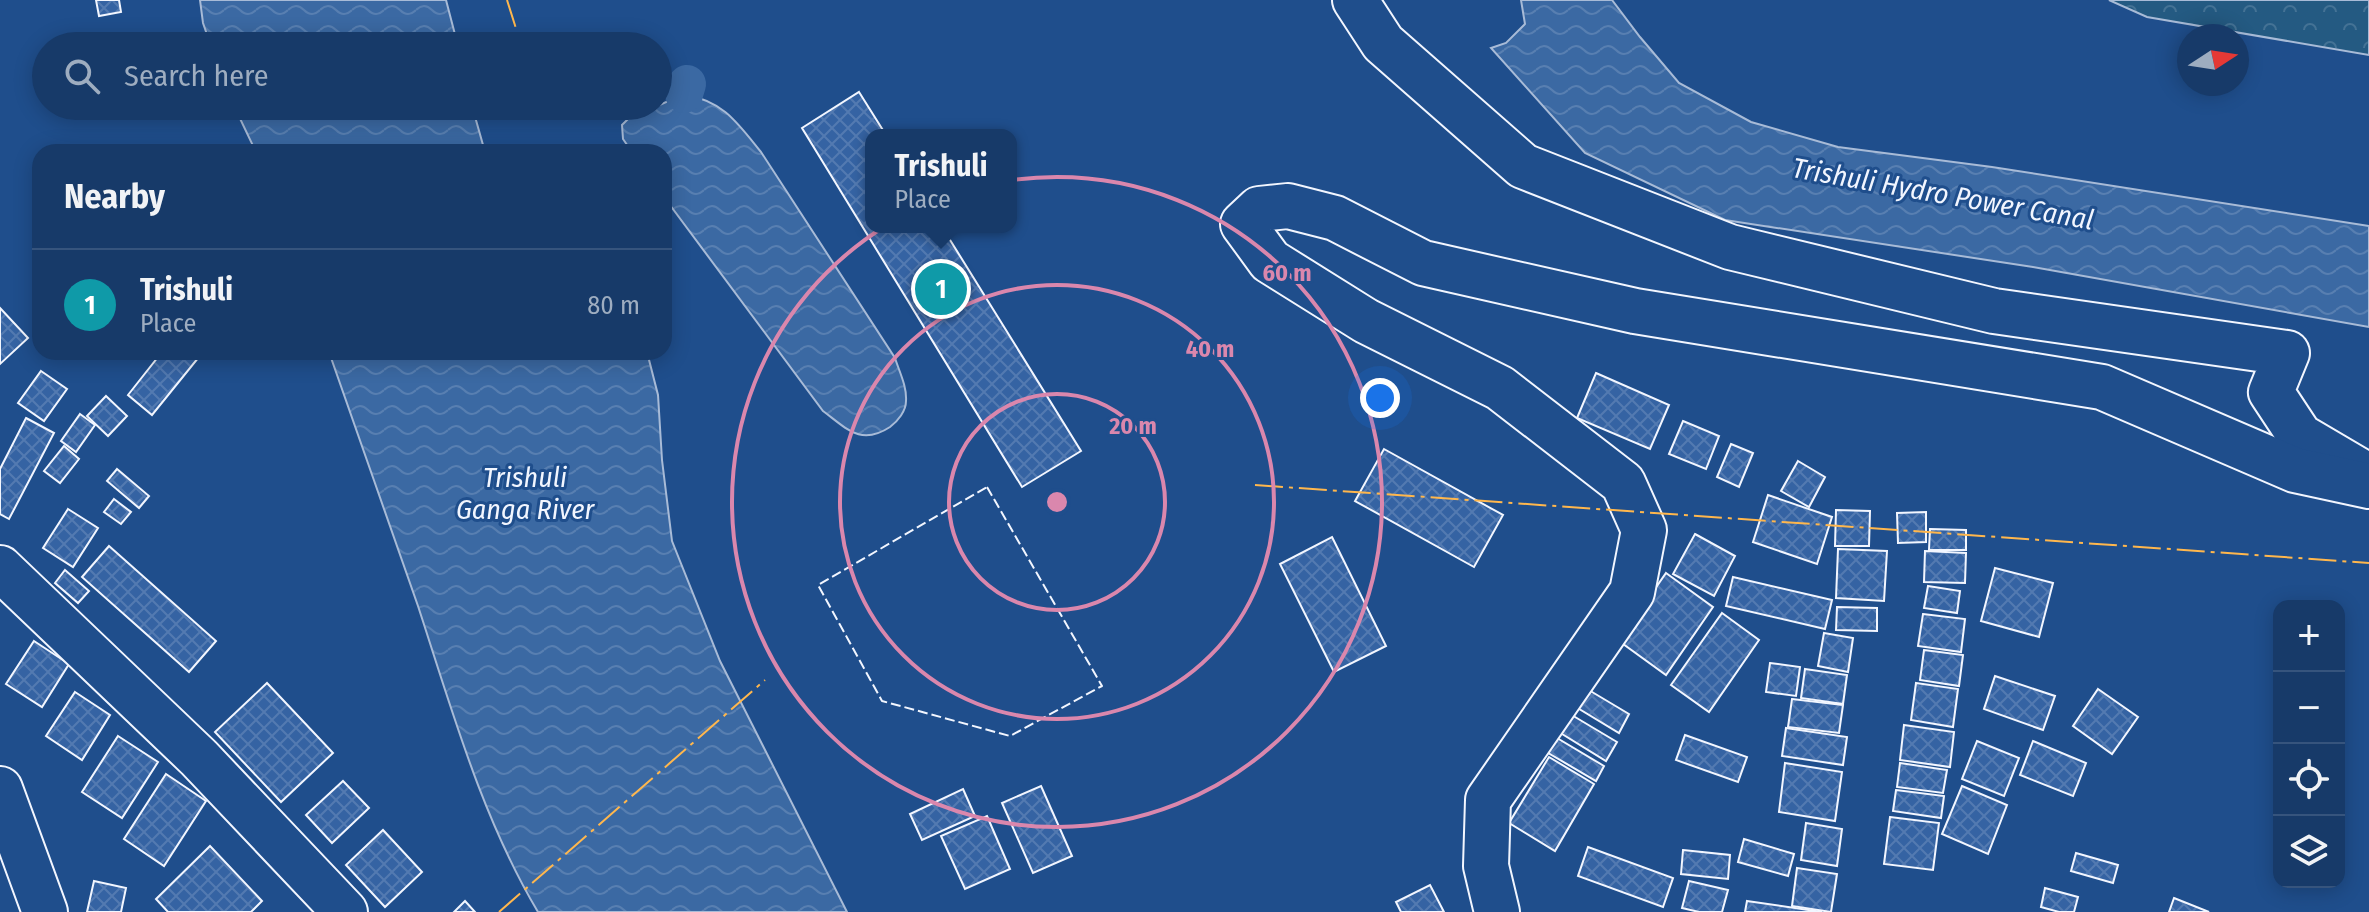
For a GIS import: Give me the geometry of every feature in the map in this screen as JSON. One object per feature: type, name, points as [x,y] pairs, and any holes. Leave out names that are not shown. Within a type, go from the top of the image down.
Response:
[{"type":"street","points":[[1355,0],[1383,43],[1523,166],[1730,247],[1994,311],[2287,353],[2271,392],[2300,436],[2369,477]]},
{"type":"street","points":[[1497,912],[1486,866],[1488,800],[1632,592],[1644,530],[1623,483],[1500,388],[1366,321],[1270,261],[1243,224],[1259,209],[1288,206],[1335,218],[1423,263],[1635,311],[2102,387],[2295,470],[2369,486]]},
{"type":"street","points":[[0,568],[199,758],[345,912]]},
{"type":"street","points":[[0,789],[45,912]]},
{"type":"green space","points":[[2109,0],[2369,0],[2369,55],[2249,34],[2249,24],[2188,24],[2147,17]]},
{"type":"water","points":[[200,0],[446,0],[454,32],[206,32]]},
{"type":"water","name":"Trishuli Hydro Power Canal","points":[[1521,0],[1612,0],[1679,83],[1751,122],[1838,147],[1992,167],[2369,226],[2369,327],[2033,267],[1725,220],[1585,153],[1491,48],[1506,43],[1525,24]]},
{"type":"water","points":[[684,94],[709,102],[728,114],[761,152],[895,358],[906,401],[901,416],[890,427],[880,433],[862,435],[847,429],[823,411],[672,208],[672,144],[626,144],[623,139],[622,125],[627,120],[672,120],[672,99]]},
{"type":"water","points":[[241,120],[476,120],[483,144],[252,144]]},
{"type":"water","name":"Trishuli Ganga River","points":[[332,360],[649,360],[658,395],[672,541],[720,661],[847,912],[538,912],[484,801]]},
{"type":"building","points":[[96,0],[119,0],[121,12],[99,16]]},
{"type":"building","points":[[859,92],[882,129],[865,129],[865,231],[802,128]]},
{"type":"building","points":[[866,233],[946,233],[1081,451],[1022,487]]},
{"type":"building","points":[[0,308],[28,338],[0,364]]},
{"type":"building","points":[[156,360],[197,360],[152,415],[128,395]]},
{"type":"building","points":[[41,371],[67,389],[44,421],[18,403]]},
{"type":"building","points":[[1596,373],[1669,405],[1650,449],[1577,418]]},
{"type":"building","points":[[106,396],[127,416],[108,436],[87,416]]},
{"type":"building","points":[[80,414],[95,425],[76,452],[61,441]]},
{"type":"building","points":[[26,418],[54,433],[9,519],[0,514],[0,469]]},
{"type":"building","points":[[1683,421],[1719,436],[1706,469],[1669,454]]},
{"type":"building","points":[[1731,444],[1753,453],[1739,487],[1717,477]]},
{"type":"building","points":[[64,446],[79,459],[60,483],[44,471]]},
{"type":"building","points":[[1384,449],[1503,515],[1474,567],[1355,501]]},
{"type":"building","points":[[1798,461],[1825,477],[1809,507],[1781,491]]},
{"type":"building","points":[[117,469],[149,496],[139,508],[107,481]]},
{"type":"building","points":[[1768,495],[1832,517],[1817,564],[1753,542]]},
{"type":"building","points":[[114,499],[131,512],[121,524],[104,512]]},
{"type":"building","points":[[68,509],[98,528],[73,567],[43,548]]},
{"type":"building","points":[[1836,510],[1870,511],[1869,546],[1835,546]]},
{"type":"building","points":[[1926,512],[1926,542],[1898,543],[1897,513]]},
{"type":"building","points":[[1930,529],[1966,530],[1966,550],[1929,550]]},
{"type":"building","points":[[1695,534],[1735,556],[1714,596],[1673,574]]},
{"type":"building","points":[[1332,537],[1386,646],[1334,672],[1280,564]]},
{"type":"building","points":[[109,546],[216,641],[189,672],[82,577]]},
{"type":"building","points":[[1838,549],[1887,551],[1884,601],[1836,598]]},
{"type":"building","points":[[1925,551],[1966,553],[1965,583],[1924,582]]},
{"type":"building","points":[[1995,568],[2053,583],[2039,637],[1981,621]]},
{"type":"building","points":[[65,570],[89,591],[78,603],[55,583]]},
{"type":"building","points":[[1666,573],[1713,607],[1666,675],[1619,641]]},
{"type":"building","points":[[1733,577],[1832,600],[1825,629],[1726,606]]},
{"type":"building","points":[[1928,586],[1960,591],[1957,613],[1924,608]]},
{"type":"building","points":[[1837,607],[1877,608],[1877,631],[1836,630]]},
{"type":"building","points":[[1722,613],[1759,640],[1709,712],[1671,685]]},
{"type":"building","points":[[1923,614],[1965,619],[1961,652],[1918,646]]},
{"type":"building","points":[[1824,633],[1853,638],[1848,672],[1818,666]]},
{"type":"building","points":[[34,641],[69,664],[42,707],[6,684]]},
{"type":"building","points":[[1924,650],[1963,655],[1959,686],[1920,680]]},
{"type":"building","points":[[1770,663],[1800,667],[1796,696],[1766,692]]},
{"type":"building","points":[[1805,669],[1847,675],[1843,704],[1801,698]]},
{"type":"building","points":[[1995,676],[2055,696],[2043,730],[1984,709]]},
{"type":"building","points":[[267,683],[333,753],[281,802],[215,732]]},
{"type":"building","points":[[1577,683],[1629,714],[1619,733],[1566,701]]},
{"type":"building","points":[[1916,683],[1958,689],[1953,727],[1911,720]]},
{"type":"building","points":[[2098,689],[2138,717],[2112,754],[2073,726]]},
{"type":"building","points":[[75,692],[110,715],[82,760],[46,736]]},
{"type":"building","points":[[1792,699],[1843,705],[1839,733],[1788,727]]},
{"type":"building","points":[[1565,711],[1617,742],[1606,761],[1554,729]]},
{"type":"building","points":[[1904,725],[1954,732],[1950,767],[1900,760]]},
{"type":"building","points":[[1786,728],[1847,737],[1843,765],[1782,756]]},
{"type":"building","points":[[1552,735],[1604,766],[1596,781],[1543,750]]},
{"type":"building","points":[[1685,735],[1747,757],[1738,782],[1676,760]]},
{"type":"building","points":[[118,736],[158,762],[122,818],[82,792]]},
{"type":"building","points":[[1977,741],[2019,758],[2004,796],[1962,779]]},
{"type":"building","points":[[2033,741],[2086,763],[2073,796],[2020,775]]},
{"type":"building","points":[[1549,757],[1594,784],[1555,851],[1509,823]]},
{"type":"building","points":[[1785,763],[1842,772],[1835,821],[1779,812]]},
{"type":"building","points":[[1900,763],[1947,770],[1943,793],[1897,787]]},
{"type":"building","points":[[166,774],[206,801],[164,866],[124,839]]},
{"type":"building","points":[[343,781],[369,808],[332,843],[306,815]]},
{"type":"building","points":[[1041,786],[1072,856],[1033,873],[1002,803]]},
{"type":"building","points":[[1962,786],[2007,805],[1988,854],[1942,834]]},
{"type":"building","points":[[963,789],[975,816],[922,840],[910,814]]},
{"type":"building","points":[[1896,790],[1944,796],[1941,818],[1893,811]]},
{"type":"building","points":[[987,816],[1010,869],[965,889],[941,836]]},
{"type":"building","points":[[1890,817],[1939,823],[1933,870],[1884,864]]},
{"type":"building","points":[[1806,823],[1842,829],[1837,866],[1801,860]]},
{"type":"building","points":[[383,830],[422,872],[385,907],[346,865]]},
{"type":"building","points":[[1744,839],[1794,854],[1788,876],[1738,862]]},
{"type":"building","points":[[210,846],[262,901],[251,912],[168,912],[156,899]]},
{"type":"building","points":[[1588,847],[1673,878],[1663,907],[1578,876]]},
{"type":"building","points":[[1683,850],[1730,855],[1728,879],[1681,874]]},
{"type":"building","points":[[2076,853],[2118,865],[2113,883],[2071,871]]},
{"type":"building","points":[[1797,868],[1837,874],[1831,912],[1792,906]]},
{"type":"building","points":[[94,881],[126,888],[121,912],[87,912]]},
{"type":"building","points":[[1689,881],[1728,890],[1722,912],[1682,908]]},
{"type":"building","points":[[1430,885],[1444,912],[1401,912],[1396,902]]},
{"type":"building","points":[[2045,888],[2078,897],[2074,912],[2041,907]]},
{"type":"building","points":[[2174,898],[2209,912],[2169,912]]},
{"type":"building","points":[[465,901],[475,912],[454,912]]},
{"type":"building","points":[[1747,901],[1822,912],[1745,912]]},
{"type":"waterway","points":[[684,94],[687,84]]},
{"type":"fence","points":[[987,487],[1102,686],[1010,736],[882,701],[818,585],[987,487]]},
{"type":"power","points":[[507,0],[517,32]]},
{"type":"power","points":[[1255,485],[2369,563]]},
{"type":"power","points":[[499,912],[765,680]]},
{"type":"place","name":"Trishuli","points":[[941,289]]}]
